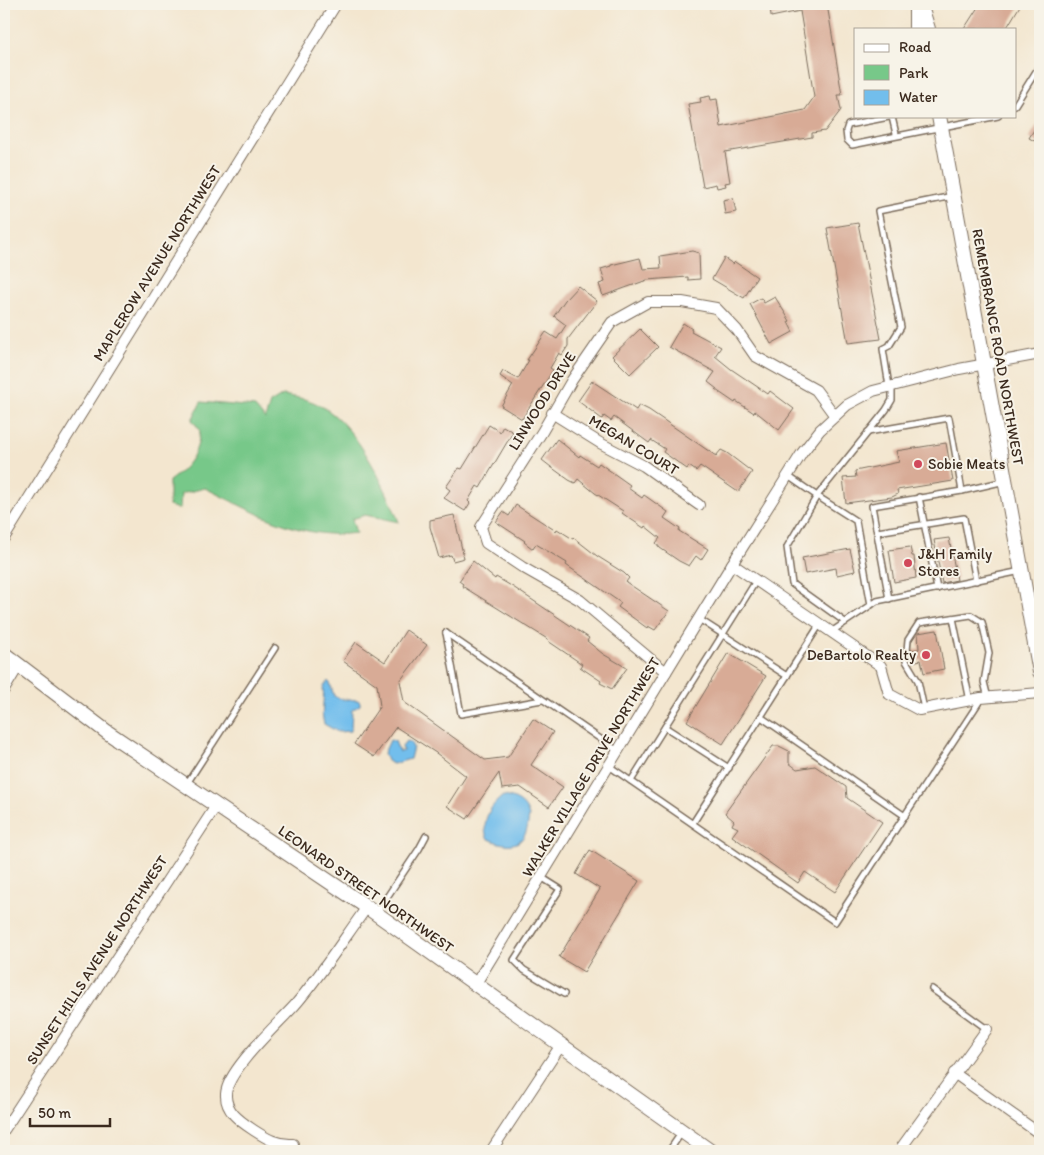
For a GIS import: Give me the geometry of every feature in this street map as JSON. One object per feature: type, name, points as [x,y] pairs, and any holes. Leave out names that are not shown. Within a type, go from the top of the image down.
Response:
[{"type":"main road","points":[[916,28],[918,4]]},
{"type":"main road","points":[[918,4],[928,28]]},
{"type":"main road","name":"REMEMBRANCE ROAD NORTHWEST","points":[[940,121],[1040,672]]},
{"type":"main road","name":"LEONARD STREET NORTHWEST","points":[[4,654],[107,732],[371,911],[710,1151]]},
{"type":"street","name":"MAPLEROW AVENUE NORTHWEST","points":[[4,538],[336,4]]},
{"type":"street","name":"LINWOOD DRIVE","points":[[666,672],[580,600],[522,567],[486,543],[481,527],[552,413],[612,322],[648,302],[682,302],[716,308],[737,330],[755,356],[816,390],[835,416]]},
{"type":"street","name":"WALKER VILLAGE DRIVE NORTHWEST","points":[[475,985],[732,564],[820,430],[847,405],[873,391],[985,364],[1040,354]]},
{"type":"street","name":"MEGAN COURT","points":[[552,413],[600,443],[644,466],[699,505]]},
{"type":"street","points":[[732,564],[882,666],[889,694],[919,710],[985,698],[1040,693]]},
{"type":"street","points":[[4,690],[19,665]]},
{"type":"street","name":"SUNSET HILLS AVENUE NORTHWEST","points":[[4,1130],[216,806]]},
{"type":"street","points":[[293,1144],[274,1142],[238,1119],[226,1102],[227,1087],[254,1048],[311,985],[371,911]]},
{"type":"street","points":[[899,1151],[987,1029]]},
{"type":"street","points":[[491,1151],[560,1045]]},
{"type":"street","points":[[954,1073],[1040,1134]]},
{"type":"lane","points":[[1016,103],[1040,65]]},
{"type":"lane","points":[[883,118],[848,125],[846,131],[847,140],[852,144],[940,121],[975,118]]},
{"type":"lane","points":[[893,118],[896,134]]},
{"type":"lane","points":[[845,622],[792,584],[788,547],[817,496],[892,400],[884,348],[889,346],[901,327],[878,212],[953,196]]},
{"type":"lane","points":[[868,432],[949,418],[962,490]]},
{"type":"lane","points":[[788,476],[856,521],[871,605]]},
{"type":"lane","points":[[889,598],[872,506],[1006,480]]},
{"type":"lane","points":[[919,497],[937,589]]},
{"type":"lane","points":[[877,532],[964,518],[976,581]]},
{"type":"lane","points":[[832,632],[871,605],[889,598],[1022,571]]},
{"type":"lane","points":[[631,781],[756,580]]},
{"type":"lane","points":[[609,766],[835,922],[985,698],[984,682],[989,654],[982,622],[970,616],[919,623],[908,640],[906,661],[918,681],[924,709]]},
{"type":"lane","points":[[953,618],[970,701]]},
{"type":"lane","points":[[699,619],[787,676]]},
{"type":"lane","points":[[693,823],[820,624]]},
{"type":"lane","points":[[542,700],[461,714],[446,633],[618,751]]},
{"type":"lane","points":[[186,785],[275,648]]},
{"type":"lane","points":[[761,717],[905,816]]},
{"type":"lane","points":[[665,727],[729,768]]},
{"type":"lane","points":[[371,911],[420,850],[426,836]]},
{"type":"lane","points":[[541,877],[560,889],[514,960],[524,970],[564,994]]},
{"type":"lane","points":[[932,989],[987,1029]]},
{"type":"lane","points":[[669,1151],[683,1132]]},
{"type":"green space","points":[[283,395],[313,402],[328,410],[342,422],[366,454],[385,489],[399,522],[365,515],[352,519],[356,533],[316,533],[278,522],[205,488],[181,494],[180,509],[169,506],[169,481],[187,465],[197,447],[200,430],[192,420],[201,402],[255,407],[265,419],[270,403]]},
{"type":"water","points":[[328,681],[334,696],[360,702],[360,705],[352,710],[351,731],[338,732],[324,724],[322,714],[323,688]]},
{"type":"water","points":[[390,740],[395,741],[399,752],[403,751],[402,746],[406,741],[410,742],[413,747],[410,759],[393,764],[387,761],[384,753]]},
{"type":"water","points":[[503,796],[520,802],[528,811],[526,832],[519,842],[514,844],[504,844],[487,838],[485,832],[488,814],[494,804]]},
{"type":"building","points":[[770,4],[827,4],[842,95],[838,95],[841,110],[825,131],[812,133],[812,137],[725,152],[730,182],[725,183],[726,186],[717,188],[716,184],[703,187],[688,104],[701,102],[700,98],[710,96],[711,100],[717,99],[721,127],[805,110],[814,97],[800,11],[771,17]]},
{"type":"building","points":[[980,4],[1021,4],[1007,28],[965,28]]},
{"type":"building","points":[[1040,120],[1040,144],[1029,138]]},
{"type":"building","points":[[733,198],[736,212],[725,214],[723,200]]},
{"type":"building","points":[[858,223],[881,339],[848,343],[827,228]]},
{"type":"building","points":[[692,251],[699,253],[700,279],[688,280],[688,277],[647,280],[603,296],[599,284],[605,282],[601,269],[640,258],[643,269],[661,268],[660,256]]},
{"type":"building","points":[[724,258],[733,264],[735,262],[757,277],[744,298],[712,279]]},
{"type":"building","points":[[578,286],[597,301],[568,339],[568,346],[562,355],[559,353],[550,368],[553,370],[522,419],[501,406],[513,385],[500,376],[503,371],[518,379],[529,360],[527,360],[546,332],[557,339],[566,325],[554,316]]},
{"type":"building","points":[[775,297],[790,321],[788,322],[793,332],[771,344],[750,304],[761,298],[764,303]]},
{"type":"building","points":[[683,323],[692,329],[691,331],[721,347],[715,356],[731,369],[768,394],[770,391],[794,409],[779,430],[755,411],[754,413],[736,401],[735,403],[716,390],[708,382],[715,372],[669,347]]},
{"type":"building","points":[[640,329],[658,347],[630,374],[612,356]]},
{"type":"building","points":[[592,381],[636,410],[639,405],[649,410],[716,456],[721,450],[727,453],[752,472],[738,492],[700,466],[696,471],[689,466],[687,469],[663,452],[665,449],[651,440],[649,443],[614,417],[611,421],[604,416],[602,419],[578,401]]},
{"type":"building","points":[[489,425],[500,432],[503,426],[513,432],[480,488],[477,486],[468,501],[470,503],[465,511],[444,498],[450,490],[446,487],[459,468],[462,469]]},
{"type":"building","points":[[557,439],[579,457],[580,455],[597,466],[599,463],[630,485],[628,488],[642,498],[644,495],[668,512],[664,518],[680,529],[679,531],[708,549],[701,560],[696,556],[689,566],[679,561],[660,548],[656,543],[660,538],[645,526],[644,528],[629,518],[622,513],[623,511],[595,493],[578,479],[575,483],[569,480],[542,460]]},
{"type":"building","points":[[946,443],[953,481],[897,490],[898,494],[892,497],[846,503],[843,478],[856,477],[855,471],[899,462],[896,451]]},
{"type":"building","points":[[516,505],[556,531],[557,529],[574,538],[597,556],[624,573],[629,578],[626,582],[669,611],[655,630],[648,626],[647,628],[618,607],[621,603],[566,565],[567,563],[536,544],[533,549],[525,541],[496,522],[503,512],[509,516]]},
{"type":"building","points":[[454,515],[464,558],[453,561],[451,555],[439,558],[430,527],[430,520]]},
{"type":"building","points":[[949,538],[957,580],[942,583],[934,540]]},
{"type":"building","points":[[910,547],[912,556],[914,556],[916,578],[894,582],[889,550]]},
{"type":"building","points":[[850,549],[855,571],[837,575],[836,568],[805,574],[802,558]]},
{"type":"building","points":[[473,561],[495,579],[496,577],[513,587],[589,638],[587,641],[603,654],[627,668],[612,689],[600,683],[601,681],[580,667],[582,664],[549,640],[462,586],[463,584],[459,581]]},
{"type":"building","points":[[406,630],[427,645],[400,681],[404,702],[485,760],[508,757],[533,719],[553,732],[531,765],[563,787],[549,807],[520,787],[502,789],[499,773],[467,819],[447,806],[466,776],[436,753],[396,727],[374,757],[354,744],[380,706],[377,685],[343,661],[356,642],[385,662]]},
{"type":"building","name":"DeBartolo Realty","points":[[937,630],[944,669],[924,673],[921,660],[912,662],[911,650],[919,649],[918,633]]},
{"type":"building","points":[[728,653],[766,676],[723,744],[687,721]]},
{"type":"building","points":[[773,746],[779,746],[789,751],[789,763],[797,769],[815,766],[846,787],[847,798],[882,822],[835,892],[805,872],[798,883],[732,836],[738,828],[732,825],[734,821],[725,813]]},
{"type":"building","points":[[590,850],[639,881],[584,972],[559,957],[600,889],[576,874]]},
{"type":"place","name":"Sobie Meats","points":[[918,464]]},
{"type":"place","name":"J&H Family Stores","points":[[908,563]]},
{"type":"place","name":"DeBartolo Realty","points":[[926,655]]}]
